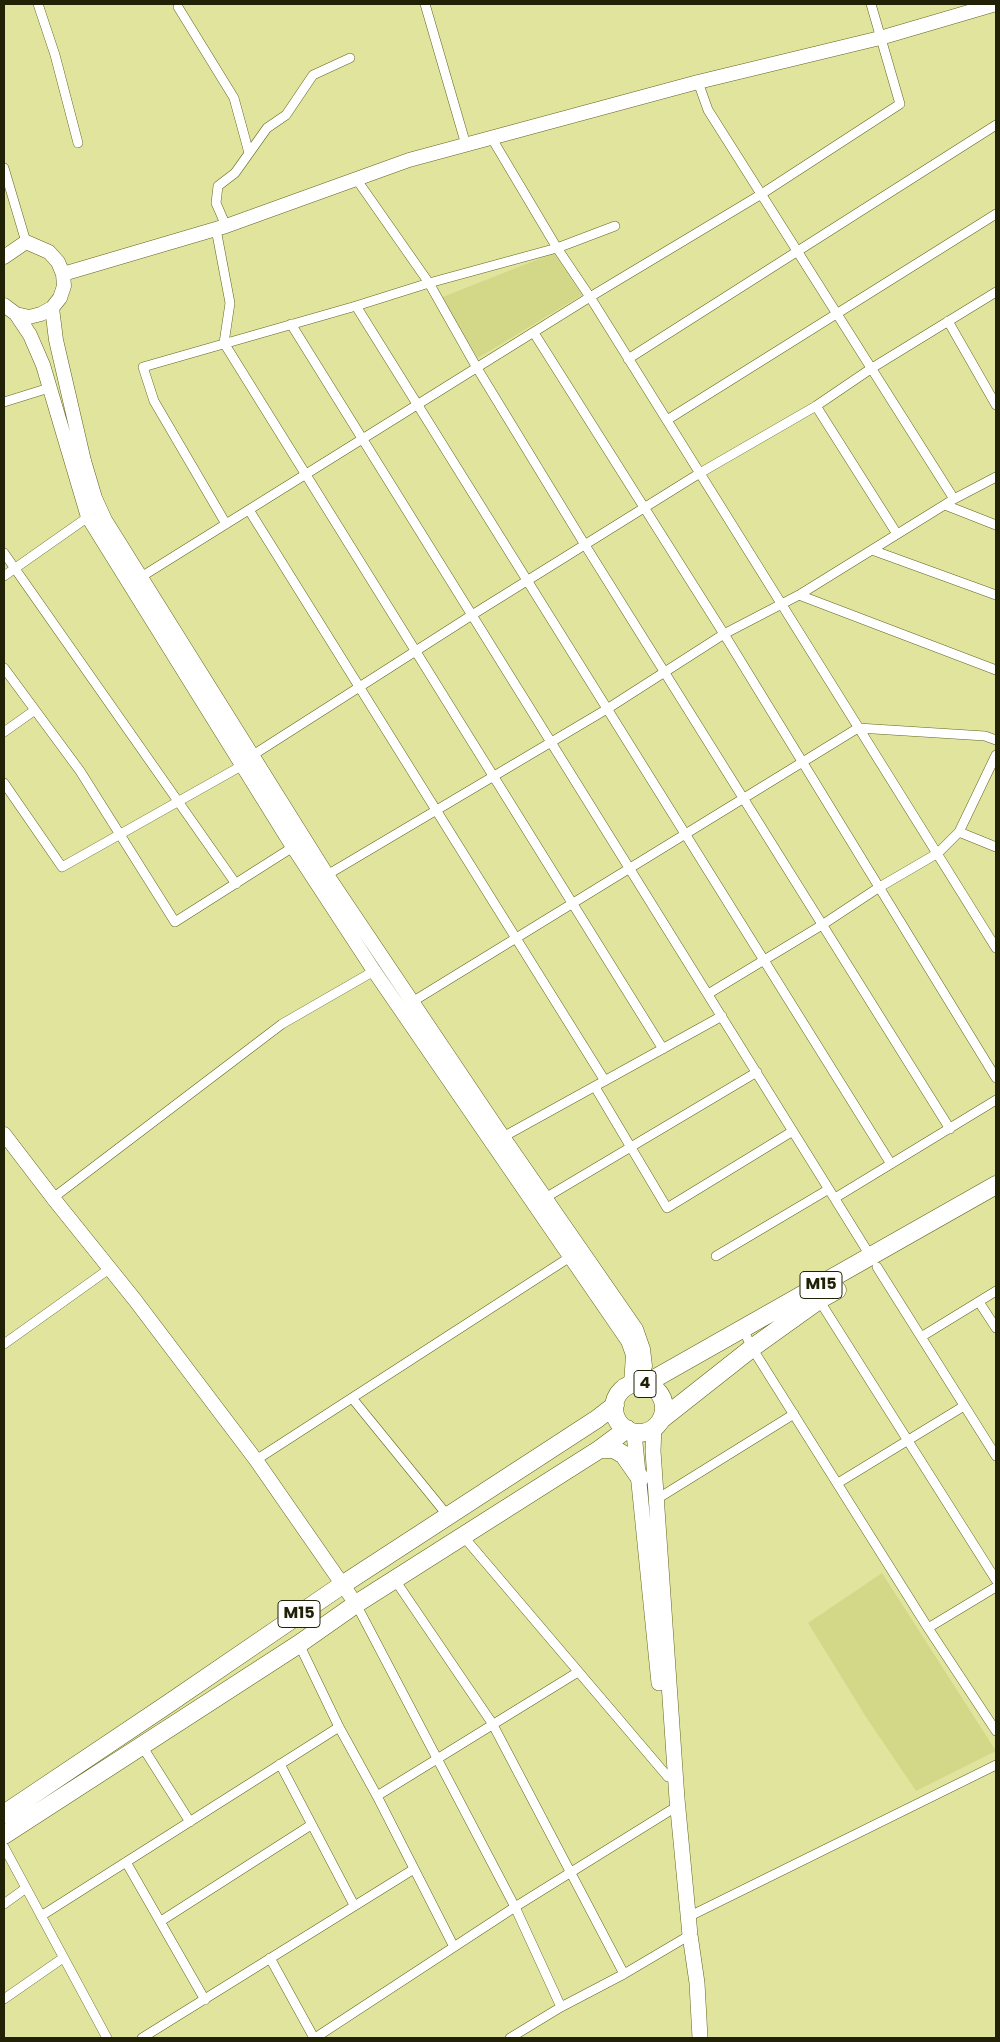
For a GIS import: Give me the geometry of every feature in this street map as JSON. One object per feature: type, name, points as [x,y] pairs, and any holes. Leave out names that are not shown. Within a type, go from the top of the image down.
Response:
[{"type":"highway","name":"M15","points":[[658,1423],[752,1348],[819,1300],[874,1262],[996,1185]]},
{"type":"highway","name":"M15","points":[[638,1384],[996,1199]]},
{"type":"highway","name":"4","points":[[598,1419],[615,1405],[620,1393],[638,1384],[655,1388],[662,1397],[664,1408],[658,1423]]},
{"type":"highway","name":"4","points":[[615,1405],[617,1419],[630,1431]]},
{"type":"highway","name":"M15","points":[[4,1814],[342,1585],[598,1419]]},
{"type":"highway","points":[[600,1449],[630,1431],[650,1431],[658,1423]]},
{"type":"highway","name":"M15","points":[[4,1835],[299,1644],[356,1604],[600,1449]]},
{"type":"highway","points":[[600,1449],[614,1449],[624,1455],[640,1478]]},
{"type":"main road","points":[[658,1423],[653,1452],[652,1510],[668,1778],[673,1802]]},
{"type":"main road","points":[[630,1431],[640,1478],[652,1510],[673,1802],[697,1983],[700,2038]]},
{"type":"street","points":[[38,4],[55,55],[78,143]]},
{"type":"street","points":[[425,4],[466,145]]},
{"type":"street","points":[[141,577],[590,297],[760,195],[900,104],[871,4]]},
{"type":"street","points":[[63,274],[221,227],[410,160],[698,82],[880,38],[996,4]]},
{"type":"street","points":[[178,7],[234,98],[249,154]]},
{"type":"street","points":[[350,58],[314,75],[286,115],[267,128],[235,173],[218,186],[216,203],[221,227],[230,303],[224,344],[663,1049]]},
{"type":"street","points":[[698,82],[708,110],[760,195],[954,499]]},
{"type":"street","points":[[628,359],[996,125]]},
{"type":"street","points":[[491,137],[557,248],[590,297],[996,948]]},
{"type":"street","points":[[4,168],[26,242],[48,252],[58,262],[63,274],[64,286],[60,298],[52,308],[41,314],[29,317],[16,314],[4,306]]},
{"type":"street","points":[[357,180],[430,283],[477,368],[585,545],[950,1129]]},
{"type":"street","points":[[667,420],[996,214]]},
{"type":"street","points":[[226,524],[154,402],[143,367],[557,248],[615,226]]},
{"type":"street","points":[[4,257],[26,242]]},
{"type":"street","points":[[253,754],[415,650],[700,473],[816,406],[872,368],[996,292]]},
{"type":"street","points":[[356,306],[891,1164]]},
{"type":"street","points":[[52,308],[56,340],[84,461],[95,498],[105,520],[328,876],[503,1137],[636,1329],[644,1349],[645,1366],[638,1384]]},
{"type":"street","points":[[16,314],[30,335],[43,365],[88,517],[293,847],[374,971],[628,1341],[633,1355],[638,1384]]},
{"type":"street","points":[[948,321],[996,404]]},
{"type":"street","points":[[291,324],[996,1456]]},
{"type":"street","points":[[534,333],[724,634],[996,1078]]},
{"type":"street","points":[[4,402],[49,388]]},
{"type":"street","points":[[816,406],[897,534]]},
{"type":"street","points":[[328,876],[607,709],[724,634],[782,605],[954,499],[996,477]]},
{"type":"street","points":[[944,505],[996,525]]},
{"type":"street","points":[[249,510],[606,1081]]},
{"type":"street","points":[[4,576],[88,517]]},
{"type":"street","points":[[872,550],[996,595]]},
{"type":"street","points":[[4,553],[236,884]]},
{"type":"street","points":[[799,595],[996,670]]},
{"type":"street","points":[[4,668],[80,771],[175,922],[293,847]]},
{"type":"street","points":[[4,732],[35,710]]},
{"type":"street","points":[[412,1002],[858,728],[985,736],[996,740]]},
{"type":"street","points":[[708,994],[822,925],[878,888],[938,853],[959,832],[996,756]]},
{"type":"street","points":[[4,783],[62,867],[242,765]]},
{"type":"street","points":[[959,832],[996,847]]},
{"type":"street","points":[[52,1198],[282,1024],[374,971]]},
{"type":"street","points":[[503,1137],[722,1016]]},
{"type":"street","points":[[545,1198],[757,1072]]},
{"type":"street","points":[[594,1087],[667,1208],[793,1131]]},
{"type":"street","points":[[834,1198],[996,1100]]},
{"type":"street","points":[[4,1134],[256,1460],[356,1604],[514,1907],[561,2007]]},
{"type":"street","points":[[716,1256],[829,1189]]},
{"type":"street","points":[[256,1460],[570,1257]]},
{"type":"street","points":[[4,1344],[109,1268]]},
{"type":"street","points":[[921,1337],[996,1291]]},
{"type":"street","points":[[819,1300],[996,1580]]},
{"type":"street","points":[[979,1302],[996,1328]]},
{"type":"street","points":[[743,1329],[752,1348],[928,1628],[996,1731]]},
{"type":"street","points":[[352,1398],[448,1516]]},
{"type":"street","points":[[838,1483],[964,1406]]},
{"type":"street","points":[[652,1510],[794,1414]]},
{"type":"street","points":[[463,1536],[668,1778]]},
{"type":"street","points":[[395,1580],[492,1723],[624,1974]]},
{"type":"street","points":[[928,1628],[996,1587]]},
{"type":"street","points":[[299,1644],[339,1727],[377,1796],[454,1947]]},
{"type":"street","points":[[377,1796],[492,1723],[578,1672]]},
{"type":"street","points":[[41,1916],[339,1727]]},
{"type":"street","points":[[142,1746],[190,1822]]},
{"type":"street","points":[[280,1764],[354,1905]]},
{"type":"street","points":[[687,1911],[996,1765]]},
{"type":"street","points":[[270,1958],[314,2038],[514,1907],[570,1873],[673,1802]]},
{"type":"street","points":[[161,1921],[311,1824]]},
{"type":"street","points":[[4,1847],[107,2038]]},
{"type":"street","points":[[126,1862],[205,2000]]},
{"type":"street","points":[[142,2038],[414,1868]]},
{"type":"street","points":[[4,1904],[26,1888]]},
{"type":"street","points":[[510,2038],[561,2007],[624,1974],[690,1935]]},
{"type":"street","points":[[4,1999],[63,1958]]},
{"type":"shaded area","points":[[554,253],[582,295],[478,358],[440,298]]},
{"type":"shaded area","points":[[882,1573],[996,1751],[916,1791],[866,1717],[808,1623]]}]
